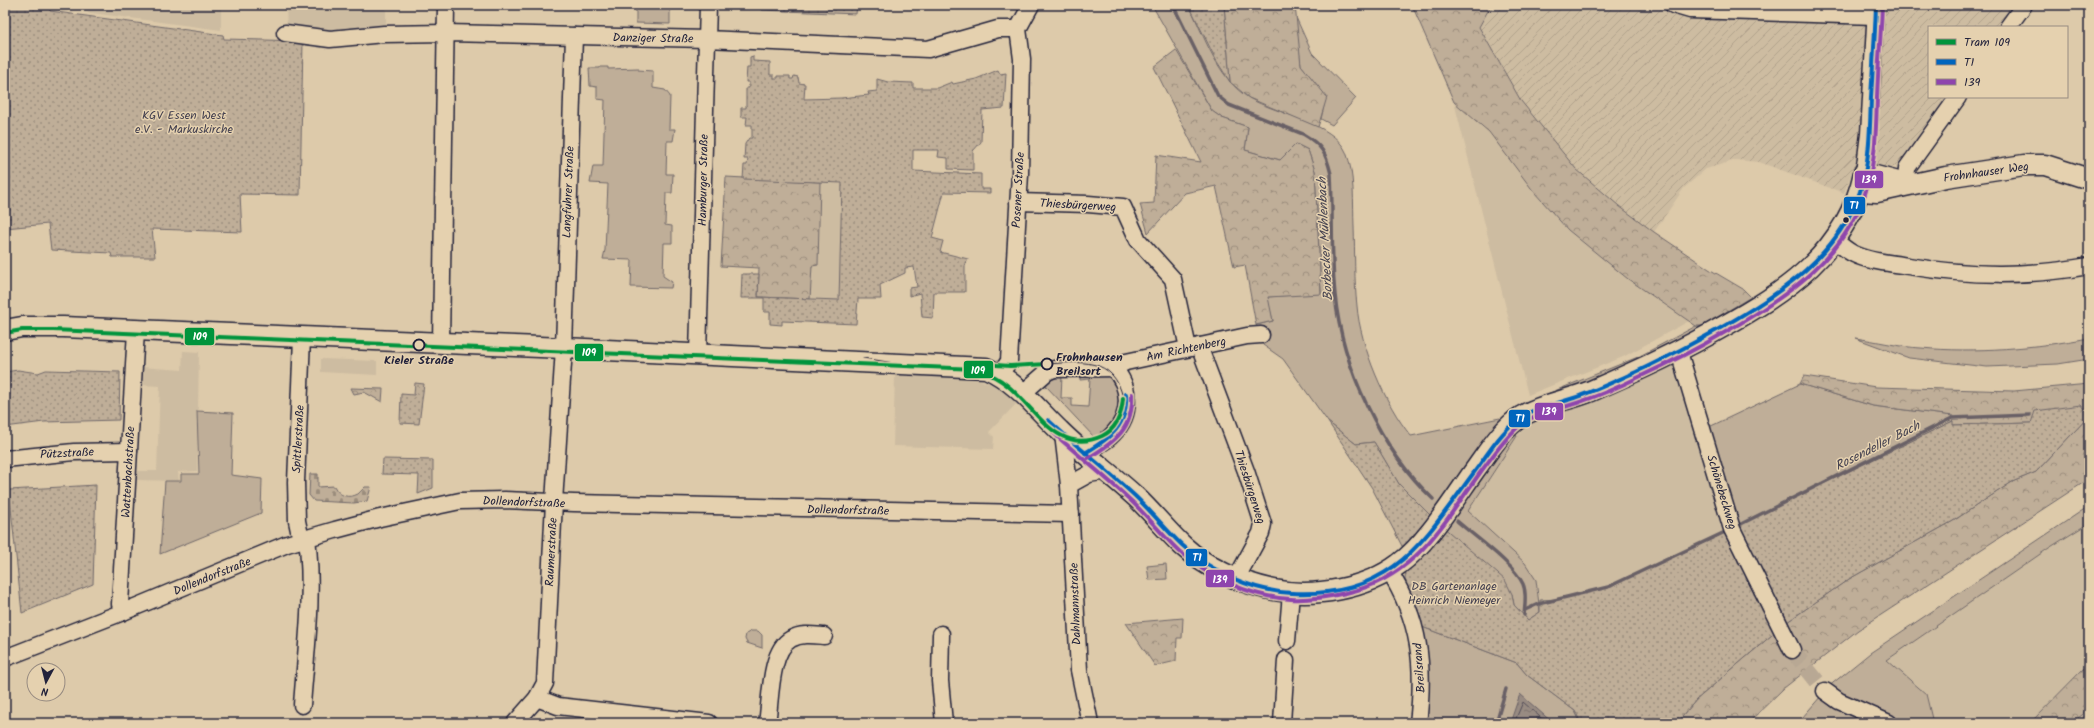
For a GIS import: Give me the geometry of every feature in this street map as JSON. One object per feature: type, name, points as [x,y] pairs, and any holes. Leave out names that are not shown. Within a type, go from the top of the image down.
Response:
[{"type":"main road","name":"Frohnhauser Weg","points":[[1862,182],[1906,184],[2004,167],[2024,165],[2044,165],[2089,179]]},
{"type":"main road","points":[[5,330],[22,327],[54,327],[978,367],[1000,375],[1023,393],[1063,434],[1137,498],[1184,547],[1201,560],[1236,579],[1263,588],[1291,593],[1316,592],[1341,589],[1364,582],[1389,571],[1401,563],[1420,543],[1503,432],[1522,416],[1577,397],[1679,352],[1765,304],[1781,293],[1818,258],[1834,240],[1846,220],[1862,182]]},
{"type":"street","points":[[440,343],[446,5]]},
{"type":"street","name":"Hamburger Straße","points":[[698,354],[708,5]]},
{"type":"street","points":[[1018,29],[1031,5]]},
{"type":"street","points":[[1673,5],[1690,10],[1876,10],[1869,134],[1862,182]]},
{"type":"street","points":[[2009,26],[2024,5]]},
{"type":"street","name":"Danziger Straße","points":[[285,34],[330,39],[384,34],[446,33],[706,39],[928,49],[998,30],[1018,29]]},
{"type":"street","name":"Posener Straße","points":[[1000,375],[1009,361],[1018,202],[1022,59],[1018,29]]},
{"type":"street","name":"Langfuhrer Straße","points":[[564,348],[574,36]]},
{"type":"street","points":[[1906,184],[1907,168],[1957,98]]},
{"type":"street","name":"Thiesbürgerweg","points":[[1018,202],[1088,204],[1123,207],[1138,240],[1173,279],[1194,347],[1246,471],[1262,524],[1261,533],[1236,579]]},
{"type":"street","points":[[1834,240],[1855,254],[1886,263],[1951,273],[2000,275],[2050,273],[2089,266]]},
{"type":"street","name":"Wattenbachstraße","points":[[123,612],[120,604],[136,331]]},
{"type":"street","name":"Am Richtenberg","points":[[1023,393],[1047,372],[1054,369],[1112,368],[1126,362],[1247,336],[1261,335]]},
{"type":"street","name":"Spittlerstraße","points":[[302,338],[296,482],[297,521],[304,539],[310,562],[309,608],[302,705]]},
{"type":"street","name":"Raumerstraße","points":[[515,723],[537,698],[545,683],[554,502],[564,348]]},
{"type":"street","name":"Schönebeckweg","points":[[1679,352],[1732,529],[1792,650]]},
{"type":"street","points":[[1085,453],[1113,435],[1120,427],[1126,415],[1128,402],[1125,388],[1118,374],[1112,368]]},
{"type":"street","name":"Dahlmannstraße","points":[[1063,434],[1069,485],[1063,514],[1078,664],[1082,692],[1090,723]]},
{"type":"street","name":"Pützstraße","points":[[5,459],[74,452],[129,451]]},
{"type":"street","points":[[1069,485],[1089,474],[1107,471]]},
{"type":"street","name":"Dollendorfstraße","points":[[5,658],[304,539],[380,518],[460,502],[505,500],[1063,514]]},
{"type":"street","name":"Breilsrand","points":[[1389,571],[1401,591],[1414,626],[1420,650],[1422,678],[1418,723]]},
{"type":"street","points":[[1287,641],[1291,593]]},
{"type":"street","points":[[941,634],[940,681],[944,723]]},
{"type":"street","points":[[767,723],[774,667],[784,645],[790,639],[800,636],[824,636]]},
{"type":"street","points":[[1282,723],[1286,660]]},
{"type":"street","points":[[1825,691],[1839,701],[1889,723]]},
{"type":"street","points":[[537,698],[558,706],[709,723]]},
{"type":"shaded area","points":[[86,5],[221,5],[221,30],[85,12]]},
{"type":"shaded area","points":[[286,5],[386,5],[386,29],[330,36],[287,30]]},
{"type":"shaded area","points":[[1488,5],[2032,5],[2017,26],[1928,26],[1928,98],[1963,98],[1912,166],[1853,170],[1844,193],[1759,162],[1736,160],[1706,169],[1684,188],[1654,232],[1619,206],[1576,169],[1521,101],[1478,27],[1490,7]]},
{"type":"shaded area","points":[[1454,102],[1489,132],[1534,192],[1628,279],[1689,321],[1623,357],[1528,395]]},
{"type":"shaded area","points":[[763,180],[859,184],[854,301],[758,297],[759,268],[721,266]]},
{"type":"shaded area","points":[[183,351],[199,352],[197,471],[178,472],[179,481],[137,480],[137,471],[157,471],[160,386],[140,385],[141,367],[182,370]]},
{"type":"shaded area","points":[[321,359],[377,361],[377,375],[321,372]]},
{"type":"shaded area","points":[[1677,365],[1725,533],[1648,569],[1627,577],[1612,587],[1559,599],[1540,600],[1536,580],[1468,511],[1517,436],[1528,425],[1662,366]]},
{"type":"shaded area","points":[[895,375],[969,377],[993,384],[1009,395],[1017,403],[989,432],[994,437],[993,449],[893,446]]},
{"type":"shaded area","points":[[2089,523],[2089,663],[2030,723],[1933,723],[1926,694],[1887,660],[2049,548]]},
{"type":"shaded area","points":[[2089,710],[2089,723],[2071,723]]},
{"type":"green space","name":"KGV Essen West e.V. - Markuskirche","points":[[5,5],[49,5],[50,11],[223,35],[224,39],[303,41],[300,195],[240,194],[242,232],[152,229],[155,257],[112,257],[111,253],[51,250],[48,224],[5,228]]},
{"type":"green space","points":[[636,5],[670,5],[670,24],[636,23]]},
{"type":"green space","points":[[762,5],[857,5],[856,14],[762,10]]},
{"type":"green space","points":[[1152,5],[1189,5],[1213,56],[1220,68],[1238,90],[1260,104],[1317,126],[1329,133],[1339,142],[1346,152],[1351,170],[1353,189],[1355,286],[1359,322],[1375,374],[1383,392],[1401,423],[1411,436],[1500,418],[1503,421],[1431,516],[1399,484],[1374,442],[1356,444],[1328,422],[1283,359],[1263,345],[1256,325],[1273,321],[1267,297],[1321,293],[1315,171],[1308,150],[1296,144],[1280,160],[1245,150],[1248,127],[1222,118],[1212,111]]},
{"type":"green space","points":[[1189,5],[1224,5],[1230,82],[1216,60]]},
{"type":"green space","points":[[1224,5],[1295,5],[1301,65],[1327,97],[1318,127],[1249,98],[1230,82]]},
{"type":"green space","points":[[1412,5],[1488,5],[1490,7],[1479,27],[1521,101],[1576,169],[1619,206],[1654,232],[1709,269],[1743,289],[1751,297],[1702,326],[1696,326],[1628,279],[1568,230],[1534,192],[1489,132],[1454,102]]},
{"type":"green space","points":[[1294,13],[1312,53],[1356,98],[1332,125],[1321,119],[1326,97],[1301,65]]},
{"type":"green space","points":[[1176,50],[1212,111],[1222,118],[1248,127],[1245,150],[1280,160],[1296,144],[1308,150],[1315,171],[1321,294],[1268,297],[1273,321],[1256,325],[1245,265],[1234,267],[1216,186],[1185,193],[1148,233],[1140,204],[1154,203],[1156,155],[1201,162],[1154,67]]},
{"type":"green space","points":[[753,56],[753,61],[770,62],[770,75],[774,75],[774,78],[778,78],[778,76],[790,76],[790,79],[793,79],[794,76],[798,77],[799,83],[805,84],[804,99],[841,98],[869,95],[868,92],[877,91],[877,79],[888,82],[913,83],[913,88],[937,88],[952,82],[953,84],[976,79],[998,70],[1000,74],[1006,73],[1004,108],[982,110],[981,142],[973,151],[973,170],[948,169],[948,158],[938,157],[939,150],[913,150],[913,171],[981,174],[981,189],[990,189],[990,193],[944,192],[932,238],[943,241],[940,252],[968,259],[965,266],[965,292],[934,292],[933,318],[922,317],[920,293],[909,296],[909,288],[917,287],[914,267],[905,268],[905,273],[880,285],[881,299],[858,299],[856,324],[782,321],[782,325],[770,324],[770,312],[764,312],[764,298],[741,298],[742,274],[759,274],[758,297],[839,300],[842,183],[743,179],[744,165],[747,165],[748,159],[744,159],[745,144],[749,138],[752,138],[752,125],[746,125],[747,117],[741,117],[741,108],[746,108],[746,88],[749,88],[749,82],[746,82],[747,67],[750,67],[750,57]]},
{"type":"green space","points":[[608,67],[608,69],[638,68],[638,70],[653,71],[653,88],[665,90],[670,96],[669,129],[675,129],[673,141],[667,141],[666,174],[673,174],[672,193],[666,193],[665,225],[672,226],[672,243],[664,243],[663,276],[672,282],[671,288],[631,287],[632,260],[603,259],[605,250],[608,184],[590,183],[593,166],[603,166],[605,100],[597,99],[597,87],[590,86],[589,68]]},
{"type":"green space","points":[[726,177],[820,182],[818,265],[812,266],[810,299],[758,297],[759,268],[721,266]]},
{"type":"green space","points":[[1696,326],[1702,326],[1676,344],[1591,383],[1530,401],[1638,357]]},
{"type":"green space","points":[[1855,338],[1913,347],[1984,350],[2027,347],[2089,338],[2089,359],[2058,364],[1987,367],[1909,358]]},
{"type":"green space","points":[[18,370],[38,373],[46,370],[120,372],[119,420],[44,422],[5,427],[5,372]]},
{"type":"green space","points":[[1080,375],[1108,375],[1118,392],[1118,410],[1114,418],[1110,425],[1095,438],[1046,386],[1049,380],[1062,376],[1061,398],[1072,398],[1072,406],[1088,407],[1090,379],[1080,380]]},
{"type":"green space","points":[[1804,376],[1876,387],[2014,391],[2089,384],[2089,415],[2081,406],[2031,423],[1952,425],[1953,416],[1873,406],[1800,384]]},
{"type":"green space","points":[[415,383],[424,384],[419,424],[400,423],[401,394],[414,395]]},
{"type":"green space","points":[[1800,384],[1873,406],[1954,416],[1953,421],[1738,525],[1709,427]]},
{"type":"green space","points":[[351,388],[383,389],[382,402],[364,392],[354,394]]},
{"type":"green space","name":"DB Gartenanlage Heinrich Niemeyer","points":[[2081,405],[2089,416],[2036,472],[2012,482],[1953,521],[1849,579],[1787,622],[1696,700],[1677,723],[1581,723],[1575,711],[1527,675],[1517,663],[1417,625],[1405,579],[1406,569],[1442,526],[1505,580],[1512,594],[1514,605],[1528,620],[1540,612],[1540,600],[1559,599],[1612,587],[1627,577],[1648,569],[1725,533],[1738,525],[1953,421],[1953,425],[2031,423],[2035,411]]},
{"type":"green space","points":[[197,411],[233,413],[231,475],[262,479],[261,513],[160,554],[165,481],[181,481],[181,474],[199,474]]},
{"type":"green space","points":[[2089,416],[2089,479],[1858,630],[1784,688],[1748,723],[1677,723],[1696,700],[1787,622],[1849,579],[1953,521],[2012,482],[2036,472]]},
{"type":"green space","points":[[1328,422],[1356,444],[1374,442],[1399,484],[1431,516],[1403,548],[1372,488]]},
{"type":"green space","points":[[1511,431],[1517,436],[1468,511],[1525,563],[1536,580],[1540,612],[1528,620],[1514,605],[1512,594],[1442,526]]},
{"type":"green space","points":[[383,459],[433,460],[433,488],[418,494],[419,475],[382,474]]},
{"type":"green space","points":[[310,474],[318,474],[318,487],[334,486],[338,492],[344,496],[354,496],[365,487],[371,487],[367,501],[354,503],[314,501],[309,495]]},
{"type":"green space","points":[[96,485],[93,584],[22,613],[9,490]]},
{"type":"green space","points":[[2089,506],[2089,523],[2049,548],[1887,660],[1926,694],[1933,723],[1904,723],[1828,687],[1870,653]]},
{"type":"green space","points":[[1166,564],[1167,579],[1149,580],[1147,566]]},
{"type":"green space","points":[[1183,618],[1182,638],[1177,638],[1176,661],[1155,666],[1126,623]]},
{"type":"green space","points":[[1417,625],[1517,663],[1527,675],[1575,711],[1581,723],[1423,723]]},
{"type":"green space","points":[[751,631],[758,631],[762,635],[762,648],[747,643],[745,639],[746,634]]},
{"type":"green space","points":[[2089,663],[2089,710],[2071,723],[2030,723]]},
{"type":"green space","points":[[1821,696],[1830,706],[1866,723],[1808,723],[1802,718]]},
{"type":"water","points":[[1520,694],[1553,723],[1510,723]]},
{"type":"waterway","name":"Borbecker Mühlenbach","points":[[1173,5],[1218,96],[1229,105],[1303,134],[1315,142],[1325,155],[1331,174],[1335,295],[1339,322],[1346,350],[1355,378],[1367,406],[1381,432],[1397,457],[1414,479],[1433,499]]},
{"type":"waterway","name":"Rosendeller Bach","points":[[1741,524],[1952,418],[2030,415]]},
{"type":"waterway","name":"Borbecker Mühlenbach","points":[[1457,521],[1503,559],[1518,576],[1525,591],[1524,615]]},
{"type":"waterway","name":"Rosendeller Bach","points":[[1525,610],[1538,604],[1608,587],[1727,531]]},
{"type":"waterway","name":"Borbecker Mühlenbach","points":[[1496,723],[1506,689]]},
{"type":"tunnel","points":[[1792,650],[1825,691]]},
{"type":"tram line","name":"109","points":[[5,333],[22,330],[53,330],[976,369],[985,372],[1005,383],[1049,428],[1073,440],[1087,441],[1102,436],[1115,425],[1120,415],[1123,398]]},
{"type":"tram line","points":[[863,358],[913,366]]},
{"type":"tram line","name":"109","points":[[969,363],[1010,366],[1047,364]]},
{"type":"tram line","points":[[1047,364],[1083,363],[1094,364],[1104,368],[1119,384],[1123,398]]},
{"type":"transit line","name":"T1","points":[[1048,420],[1135,496],[1193,555],[1219,572],[1247,584],[1292,593],[1327,592],[1357,586],[1382,574],[1403,559],[1423,540],[1441,518],[1496,442],[1517,420],[1537,409],[1582,395],[1636,372],[1707,336],[1740,317],[1785,287],[1806,270],[1824,251],[1840,231],[1854,208],[1863,182],[1869,140],[1876,5]]},
{"type":"transit line","name":"139","points":[[1044,424],[1135,504],[1179,551],[1191,561],[1217,578],[1246,590],[1291,599],[1312,599],[1332,596],[1370,586],[1391,575],[1409,562],[1425,547],[1453,512],[1498,448],[1519,426],[1532,417],[1585,400],[1616,388],[1702,346],[1768,306],[1811,273],[1829,254],[1845,233],[1859,210],[1871,173],[1875,141],[1882,5]]},
{"type":"transit line","name":"T1","points":[[1085,453],[1102,442],[1116,430],[1124,415],[1126,394]]},
{"type":"transit line","name":"139","points":[[1088,458],[1107,446],[1121,433],[1130,416],[1132,394]]},
{"type":"place","name":"Kieler Straße","points":[[419,345]]},
{"type":"place","name":"Frohnhausen Breilsort","points":[[1047,364]]}]
